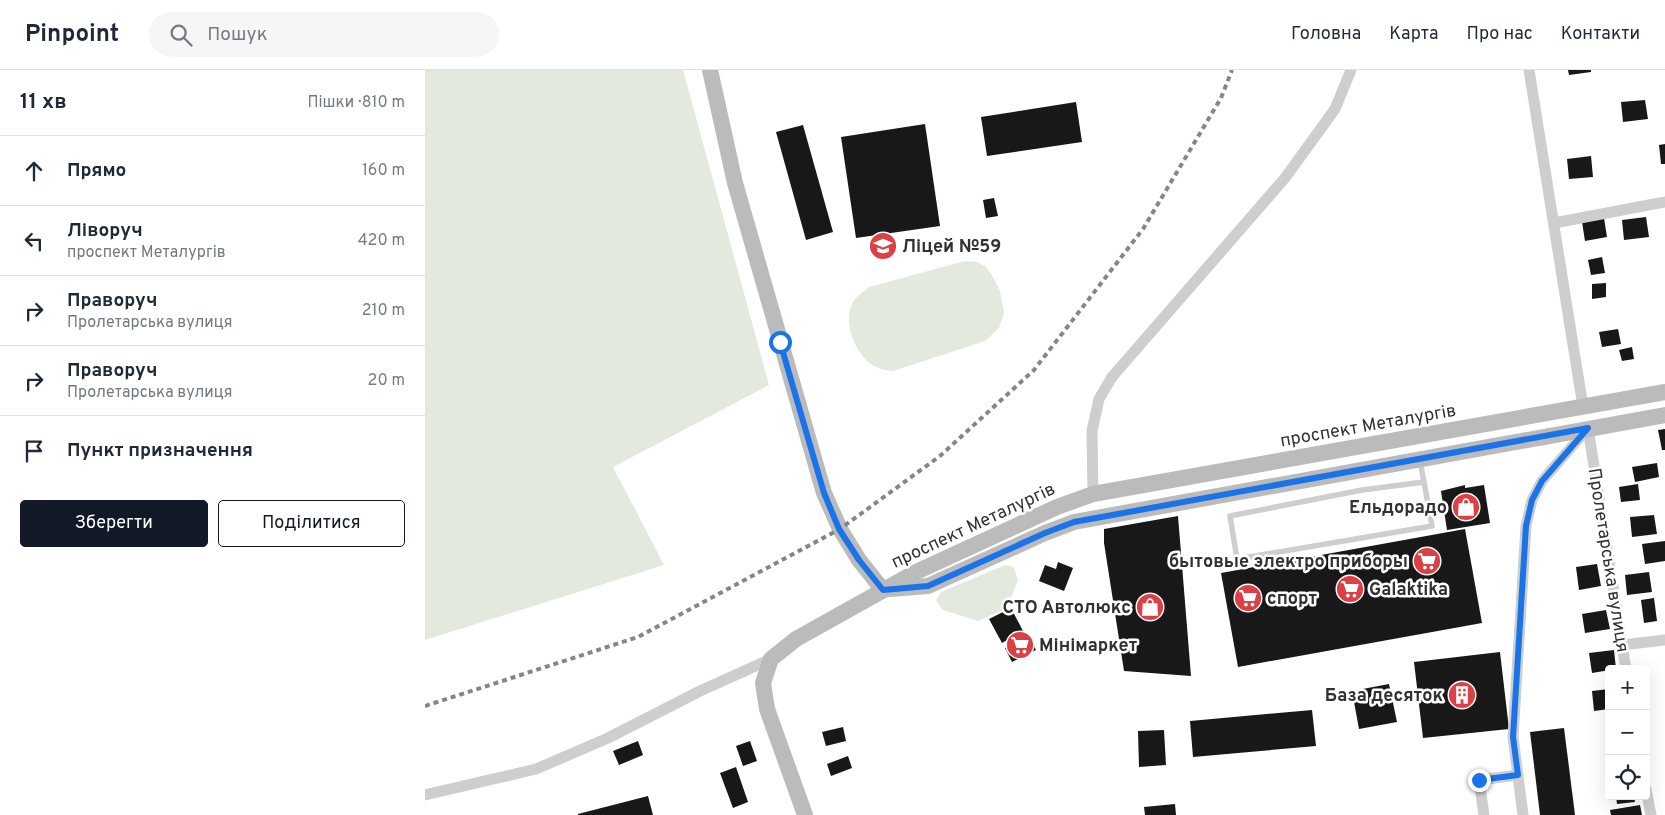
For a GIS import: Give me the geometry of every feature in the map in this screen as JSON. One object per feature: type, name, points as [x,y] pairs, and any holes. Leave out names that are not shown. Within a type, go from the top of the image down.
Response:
[{"type":"street","points":[[425,795],[535,769],[608,738],[700,691],[771,659],[796,639],[883,590],[859,560],[839,529],[824,493],[735,183],[709,70]]},
{"type":"street","points":[[1093,494],[1092,431],[1099,399],[1112,377],[1285,178],[1335,109],[1351,70]]},
{"type":"street","points":[[1529,70],[1583,407],[1588,428]]},
{"type":"street","points":[[1554,222],[1665,202]]},
{"type":"street","name":"проспект Металургів","points":[[883,590],[916,572],[1057,507],[1093,494],[1665,392]]},
{"type":"street","name":"проспект Металургів","points":[[883,590],[928,586],[1045,533],[1074,522],[1665,415]]},
{"type":"street","name":"Пролетарська вулиця","points":[[1588,428],[1625,665]]},
{"type":"street","name":"Пролетарська вулиця","points":[[1523,815],[1513,737],[1526,526],[1532,500],[1542,481],[1588,428]]},
{"type":"street","points":[[1270,462],[1267,474],[1269,480],[1275,485]]},
{"type":"street","points":[[1622,645],[1665,640]]},
{"type":"street","points":[[771,659],[763,683],[767,708],[805,815]]},
{"type":"street","points":[[1484,815],[1479,780],[1518,775]]},
{"type":"street","points":[[1648,800],[1651,815]]},
{"type":"lane","points":[[1420,458],[1432,526],[1237,559],[1230,516],[1362,490],[1424,482]]},
{"type":"shaded area","points":[[425,70],[683,70],[769,385],[613,467],[664,565],[425,640]]},
{"type":"shaded area","points":[[965,261],[977,262],[985,266],[992,275],[1000,291],[1004,313],[999,328],[985,341],[893,371],[876,367],[865,359],[852,337],[850,328],[850,311],[853,301],[857,297],[869,287]]},
{"type":"shaded area","points":[[1005,565],[1014,567],[1018,580],[1007,608],[978,621],[943,610],[936,601],[941,592]]},
{"type":"building","points":[[1568,70],[1591,70],[1591,72],[1569,75]]},
{"type":"building","points":[[1645,100],[1648,119],[1623,122],[1621,102]]},
{"type":"building","points":[[1076,102],[1082,142],[987,156],[981,117]]},
{"type":"building","points":[[925,124],[940,226],[856,238],[841,137]]},
{"type":"building","points":[[803,125],[833,232],[806,240],[776,132]]},
{"type":"building","points":[[1665,144],[1665,164],[1661,164],[1659,145]]},
{"type":"building","points":[[1591,156],[1593,177],[1569,179],[1567,159]]},
{"type":"building","points":[[994,198],[998,216],[986,218],[983,200]]},
{"type":"building","points":[[1646,217],[1649,237],[1624,240],[1622,220]]},
{"type":"building","points":[[1604,218],[1607,237],[1585,241],[1582,222]]},
{"type":"building","points":[[1602,257],[1605,273],[1591,275],[1588,260]]},
{"type":"building","points":[[1606,283],[1606,297],[1592,299],[1592,284]]},
{"type":"building","points":[[1618,329],[1621,344],[1602,347],[1599,332]]},
{"type":"building","points":[[1632,347],[1634,359],[1622,361],[1619,350]]},
{"type":"building","points":[[1665,429],[1665,450],[1662,450],[1658,430]]},
{"type":"building","points":[[1657,463],[1659,477],[1635,482],[1632,467]]},
{"type":"building","points":[[1638,484],[1640,500],[1621,502],[1619,487]]},
{"type":"building","name":"Ельдорадо","points":[[1465,485],[1465,488],[1484,485],[1490,523],[1447,530],[1441,491]]},
{"type":"building","points":[[1654,515],[1657,534],[1632,537],[1630,517]]},
{"type":"building","name":"СТО Автолюкс","points":[[1178,516],[1191,676],[1124,671],[1104,543],[1104,529]]},
{"type":"building","name":"Galaktika","points":[[1465,529],[1482,623],[1238,667],[1221,573]]},
{"type":"building","points":[[1665,541],[1665,561],[1645,564],[1642,544]]},
{"type":"building","points":[[1058,562],[1073,568],[1064,591],[1039,581],[1045,565],[1056,569]]},
{"type":"building","points":[[1597,564],[1601,586],[1579,590],[1576,567]]},
{"type":"building","points":[[1649,572],[1652,592],[1627,595],[1625,575]]},
{"type":"building","points":[[1654,598],[1657,621],[1644,623],[1641,600]]},
{"type":"building","points":[[1011,608],[1023,631],[1002,643],[989,619]]},
{"type":"building","points":[[1606,610],[1610,629],[1585,633],[1582,614]]},
{"type":"building","points":[[1028,636],[1036,650],[1012,662],[1005,648]]},
{"type":"building","points":[[1614,650],[1616,665],[1605,665],[1605,671],[1592,673],[1589,653]]},
{"type":"building","name":"База десяток","points":[[1500,652],[1509,729],[1423,738],[1414,662]]},
{"type":"building","points":[[1389,684],[1397,722],[1359,729],[1352,691]]},
{"type":"building","points":[[1605,689],[1605,710],[1594,711],[1592,691]]},
{"type":"building","points":[[1312,710],[1316,746],[1193,757],[1190,721]]},
{"type":"building","points":[[843,727],[846,741],[826,746],[822,732]]},
{"type":"building","points":[[1564,728],[1575,815],[1540,815],[1530,732]]},
{"type":"building","points":[[1164,730],[1166,765],[1139,767],[1138,731]]},
{"type":"building","points":[[638,741],[643,755],[619,765],[613,751]]},
{"type":"building","points":[[750,741],[757,761],[743,766],[736,746]]},
{"type":"building","points":[[848,756],[852,768],[831,776],[827,764]]},
{"type":"building","points":[[736,767],[748,802],[733,808],[720,773]]},
{"type":"building","points":[[648,796],[653,815],[578,815],[578,814]]},
{"type":"building","points":[[1616,800],[1635,800],[1635,802],[1617,804]]},
{"type":"building","points":[[1175,804],[1176,815],[1145,815],[1144,807]]},
{"type":"building","points":[[1640,805],[1642,815],[1611,815],[1610,810]]},
{"type":"railway","points":[[425,706],[638,637],[840,529],[940,456],[1034,370],[1143,229],[1221,98],[1232,70]]},
{"type":"place","name":"Ліцей №59","points":[[883,246]]},
{"type":"place","name":"Ельдорадо","points":[[1466,507]]},
{"type":"place","name":"бытовые электро приборы","points":[[1427,561]]},
{"type":"place","name":"Galaktika","points":[[1350,589]]},
{"type":"place","name":"спорт","points":[[1248,598]]},
{"type":"place","name":"СТО Автолюкс","points":[[1150,607]]},
{"type":"place","name":"Мінімаркет","points":[[1020,645]]},
{"type":"place","name":"База десяток","points":[[1462,695]]},
{"type":"route","points":[[780,342],[824,493],[839,529],[859,560],[883,590],[928,586],[1045,533],[1074,522],[1588,428],[1542,481],[1532,500],[1526,526],[1513,737],[1518,775],[1479,780]]}]
